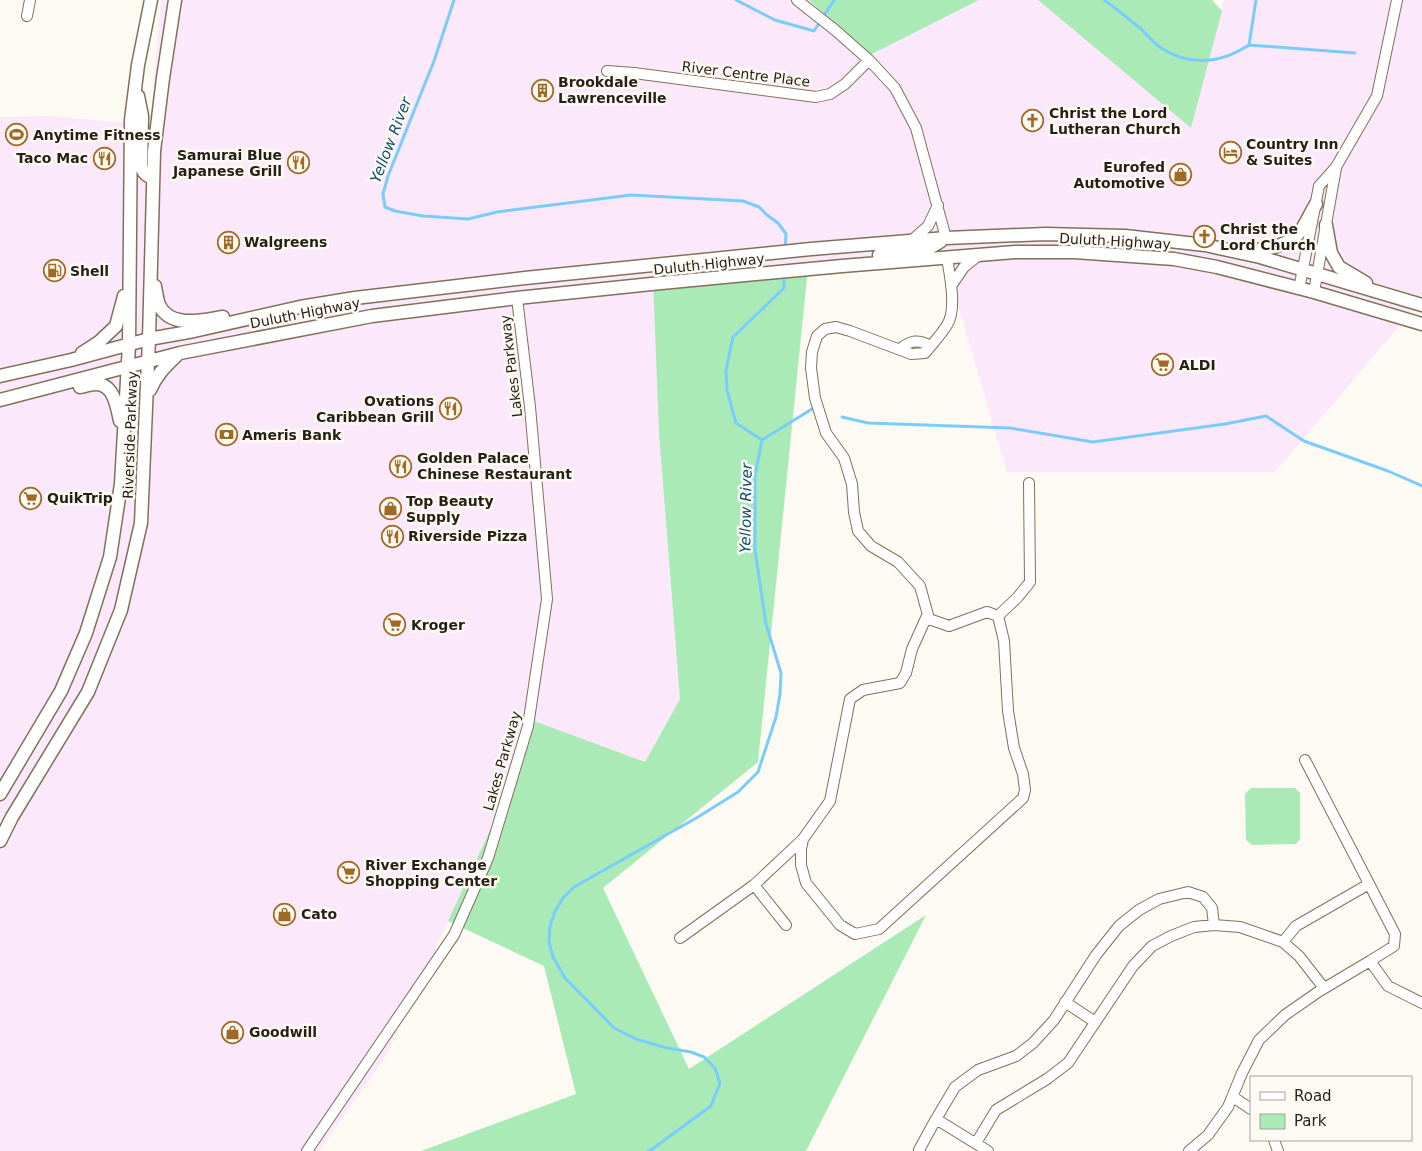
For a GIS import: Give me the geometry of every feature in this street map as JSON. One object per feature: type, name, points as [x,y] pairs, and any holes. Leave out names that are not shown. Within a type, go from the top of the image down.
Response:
[{"type":"main road","name":"Riverside Parkway","points":[[0,794],[61,691],[86,633],[110,557],[121,484],[129,345],[131,120],[135,84],[151,0]]},
{"type":"main road","name":"Riverside Parkway","points":[[0,841],[12,817],[88,692],[121,610],[141,523],[147,397],[154,150],[175,0]]},
{"type":"main road","points":[[135,84],[142,116],[142,167],[143,172],[153,178]]},
{"type":"main road","points":[[1238,252],[1268,249],[1286,243],[1301,230],[1316,204]]},
{"type":"main road","points":[[1326,225],[1331,253],[1339,268],[1383,293]]},
{"type":"main road","points":[[947,258],[968,243],[995,242],[1045,234]]},
{"type":"main road","name":"Duluth Highway","points":[[0,376],[71,360],[149,339],[194,331],[275,312],[374,296],[525,278],[811,249],[946,238],[1045,234],[1125,236],[1205,245],[1260,256],[1422,305]]},
{"type":"main road","points":[[842,266],[849,259],[926,250],[946,238]]},
{"type":"main road","name":"Duluth Highway","points":[[0,400],[180,353],[372,316],[517,298],[766,273],[1015,252],[1074,252],[1174,259],[1217,267],[1314,292],[1422,324]]},
{"type":"main road","points":[[150,267],[160,305],[168,316],[181,322],[275,312]]},
{"type":"main road","points":[[71,360],[99,342],[116,326],[129,277]]},
{"type":"main road","points":[[147,397],[155,378],[180,353]]},
{"type":"main road","points":[[0,408],[94,384],[103,385],[112,394],[124,437]]},
{"type":"street","points":[[27,16],[30,0]]},
{"type":"street","points":[[797,0],[869,60],[895,88],[916,128],[946,238]]},
{"type":"street","points":[[1299,289],[1319,186],[1336,168],[1377,96],[1397,0]]},
{"type":"street","name":"River Centre Place","points":[[607,71],[816,96],[830,94],[844,84],[869,60]]},
{"type":"street","points":[[1314,292],[1336,168]]},
{"type":"street","points":[[911,241],[928,226],[938,205]]},
{"type":"street","points":[[952,286],[964,268],[978,255]]},
{"type":"street","points":[[680,938],[754,885],[803,839],[830,800],[850,699],[863,690],[900,683],[906,673],[912,649],[927,616],[920,586],[898,562],[871,546],[858,531],[854,512],[852,484],[844,458],[826,433],[815,398],[811,368],[812,352],[817,336],[825,329],[836,327],[900,349],[908,343],[922,341],[930,346],[948,324],[952,305],[952,286],[947,258]]},
{"type":"street","name":"Lakes Parkway","points":[[307,1151],[454,936],[488,858],[528,726],[547,600],[530,406],[517,298]]},
{"type":"street","points":[[998,616],[1030,582],[1029,483]]},
{"type":"street","points":[[927,616],[949,626],[987,612],[998,616]]},
{"type":"street","points":[[803,839],[801,865],[806,883],[840,924],[856,934],[879,929],[1023,798],[1023,774],[1014,748],[1004,641],[998,616]]},
{"type":"street","points":[[1194,1150],[1208,1135],[1228,1107],[1242,1073],[1259,1040],[1285,1014],[1394,946],[1395,934],[1305,760]]},
{"type":"street","points":[[1283,942],[1296,926],[1369,884]]},
{"type":"street","points":[[754,885],[786,924]]},
{"type":"street","points":[[920,1151],[955,1087],[978,1070],[1016,1056],[1033,1043],[1054,1020],[1096,955],[1119,926],[1139,910],[1159,900],[1188,892],[1204,897],[1212,908],[1214,925]]},
{"type":"street","points":[[976,1143],[996,1110],[1047,1079],[1068,1063],[1133,966],[1152,946],[1171,936],[1194,927],[1214,925],[1240,927],[1283,942],[1299,956],[1324,988]]},
{"type":"street","points":[[1370,961],[1388,986],[1422,1003]]},
{"type":"street","points":[[1065,1002],[1095,1022]]},
{"type":"street","points":[[1232,1097],[1250,1108]]},
{"type":"street","points":[[936,1119],[988,1151]]},
{"type":"shaded area","points":[[161,0],[809,0],[870,55],[979,0],[1038,0],[1191,127],[1224,0],[1422,0],[1422,309],[1415,308],[1275,472],[1007,472],[942,251],[808,268],[659,434],[680,699],[645,762],[527,719],[518,770],[386,1056],[319,1151],[0,1151],[0,117],[49,116],[150,125]]},
{"type":"green space","points":[[809,0],[979,0],[870,55]]},
{"type":"green space","points":[[1038,0],[1212,0],[1222,11],[1191,128]]},
{"type":"green space","points":[[808,268],[758,762],[603,888],[689,1069],[926,915],[806,1151],[421,1151],[576,1094],[544,966],[448,921],[518,770],[526,718],[645,762],[680,699],[659,434],[653,279]]},
{"type":"green space","points":[[1251,788],[1295,788],[1300,793],[1300,839],[1296,844],[1252,845],[1246,840],[1245,794]]},
{"type":"waterway","name":"Yellow River","points":[[454,0],[434,61],[388,176],[383,194],[385,207],[395,211],[423,216],[468,219],[497,212],[631,195],[743,201],[759,207],[778,223],[786,234],[785,250]]},
{"type":"waterway","name":"Yellow River","points":[[736,0],[775,20],[814,31],[834,0]]},
{"type":"waterway","name":"Yellow River","points":[[1104,0],[1141,29],[1161,48],[1183,58],[1195,60],[1217,59],[1228,56],[1249,45],[1256,0]]},
{"type":"waterway","points":[[1249,45],[1355,53]]},
{"type":"waterway","name":"Yellow River","points":[[762,440],[736,423],[727,390],[726,370],[733,337],[784,288],[784,276]]},
{"type":"waterway","points":[[762,440],[812,409],[817,410]]},
{"type":"waterway","points":[[842,417],[868,423],[1010,428],[1093,442],[1225,424],[1266,416],[1304,441],[1388,471],[1422,486]]},
{"type":"waterway","name":"Yellow River","points":[[648,1151],[711,1106],[720,1083],[715,1068],[704,1057],[691,1052],[667,1048],[636,1039],[614,1028],[565,978],[553,957],[549,942],[550,926],[555,911],[563,898],[574,887],[698,817],[738,792],[758,772],[776,717],[781,673],[766,624],[755,550],[755,476],[762,440]]},
{"type":"place","name":"Brookdale Lawrenceville","points":[[542,90]]},
{"type":"place","name":"Christ the Lord Lutheran Church","points":[[1033,121]]},
{"type":"place","name":"Anytime Fitness","points":[[17,135]]},
{"type":"place","name":"Country Inn & Suites","points":[[1230,152]]},
{"type":"place","name":"Taco Mac","points":[[104,158]]},
{"type":"place","name":"Samurai Blue Japanese Grill","points":[[298,163]]},
{"type":"place","name":"Eurofed Automotive","points":[[1181,175]]},
{"type":"place","name":"Christ the Lord Church","points":[[1204,237]]},
{"type":"place","name":"Walgreens","points":[[228,242]]},
{"type":"place","name":"Shell","points":[[54,271]]},
{"type":"place","name":"ALDI","points":[[1163,365]]},
{"type":"place","name":"Ovations Caribbean Grill","points":[[450,409]]},
{"type":"place","name":"Ameris Bank","points":[[226,435]]},
{"type":"place","name":"Golden Palace Chinese Restaurant","points":[[401,466]]},
{"type":"place","name":"QuikTrip","points":[[31,498]]},
{"type":"place","name":"Top Beauty Supply","points":[[390,509]]},
{"type":"place","name":"Riverside Pizza","points":[[392,536]]},
{"type":"place","name":"Kroger","points":[[395,625]]},
{"type":"place","name":"River Exchange Shopping Center","points":[[349,873]]},
{"type":"place","name":"Cato","points":[[285,914]]},
{"type":"place","name":"Goodwill","points":[[233,1032]]}]
